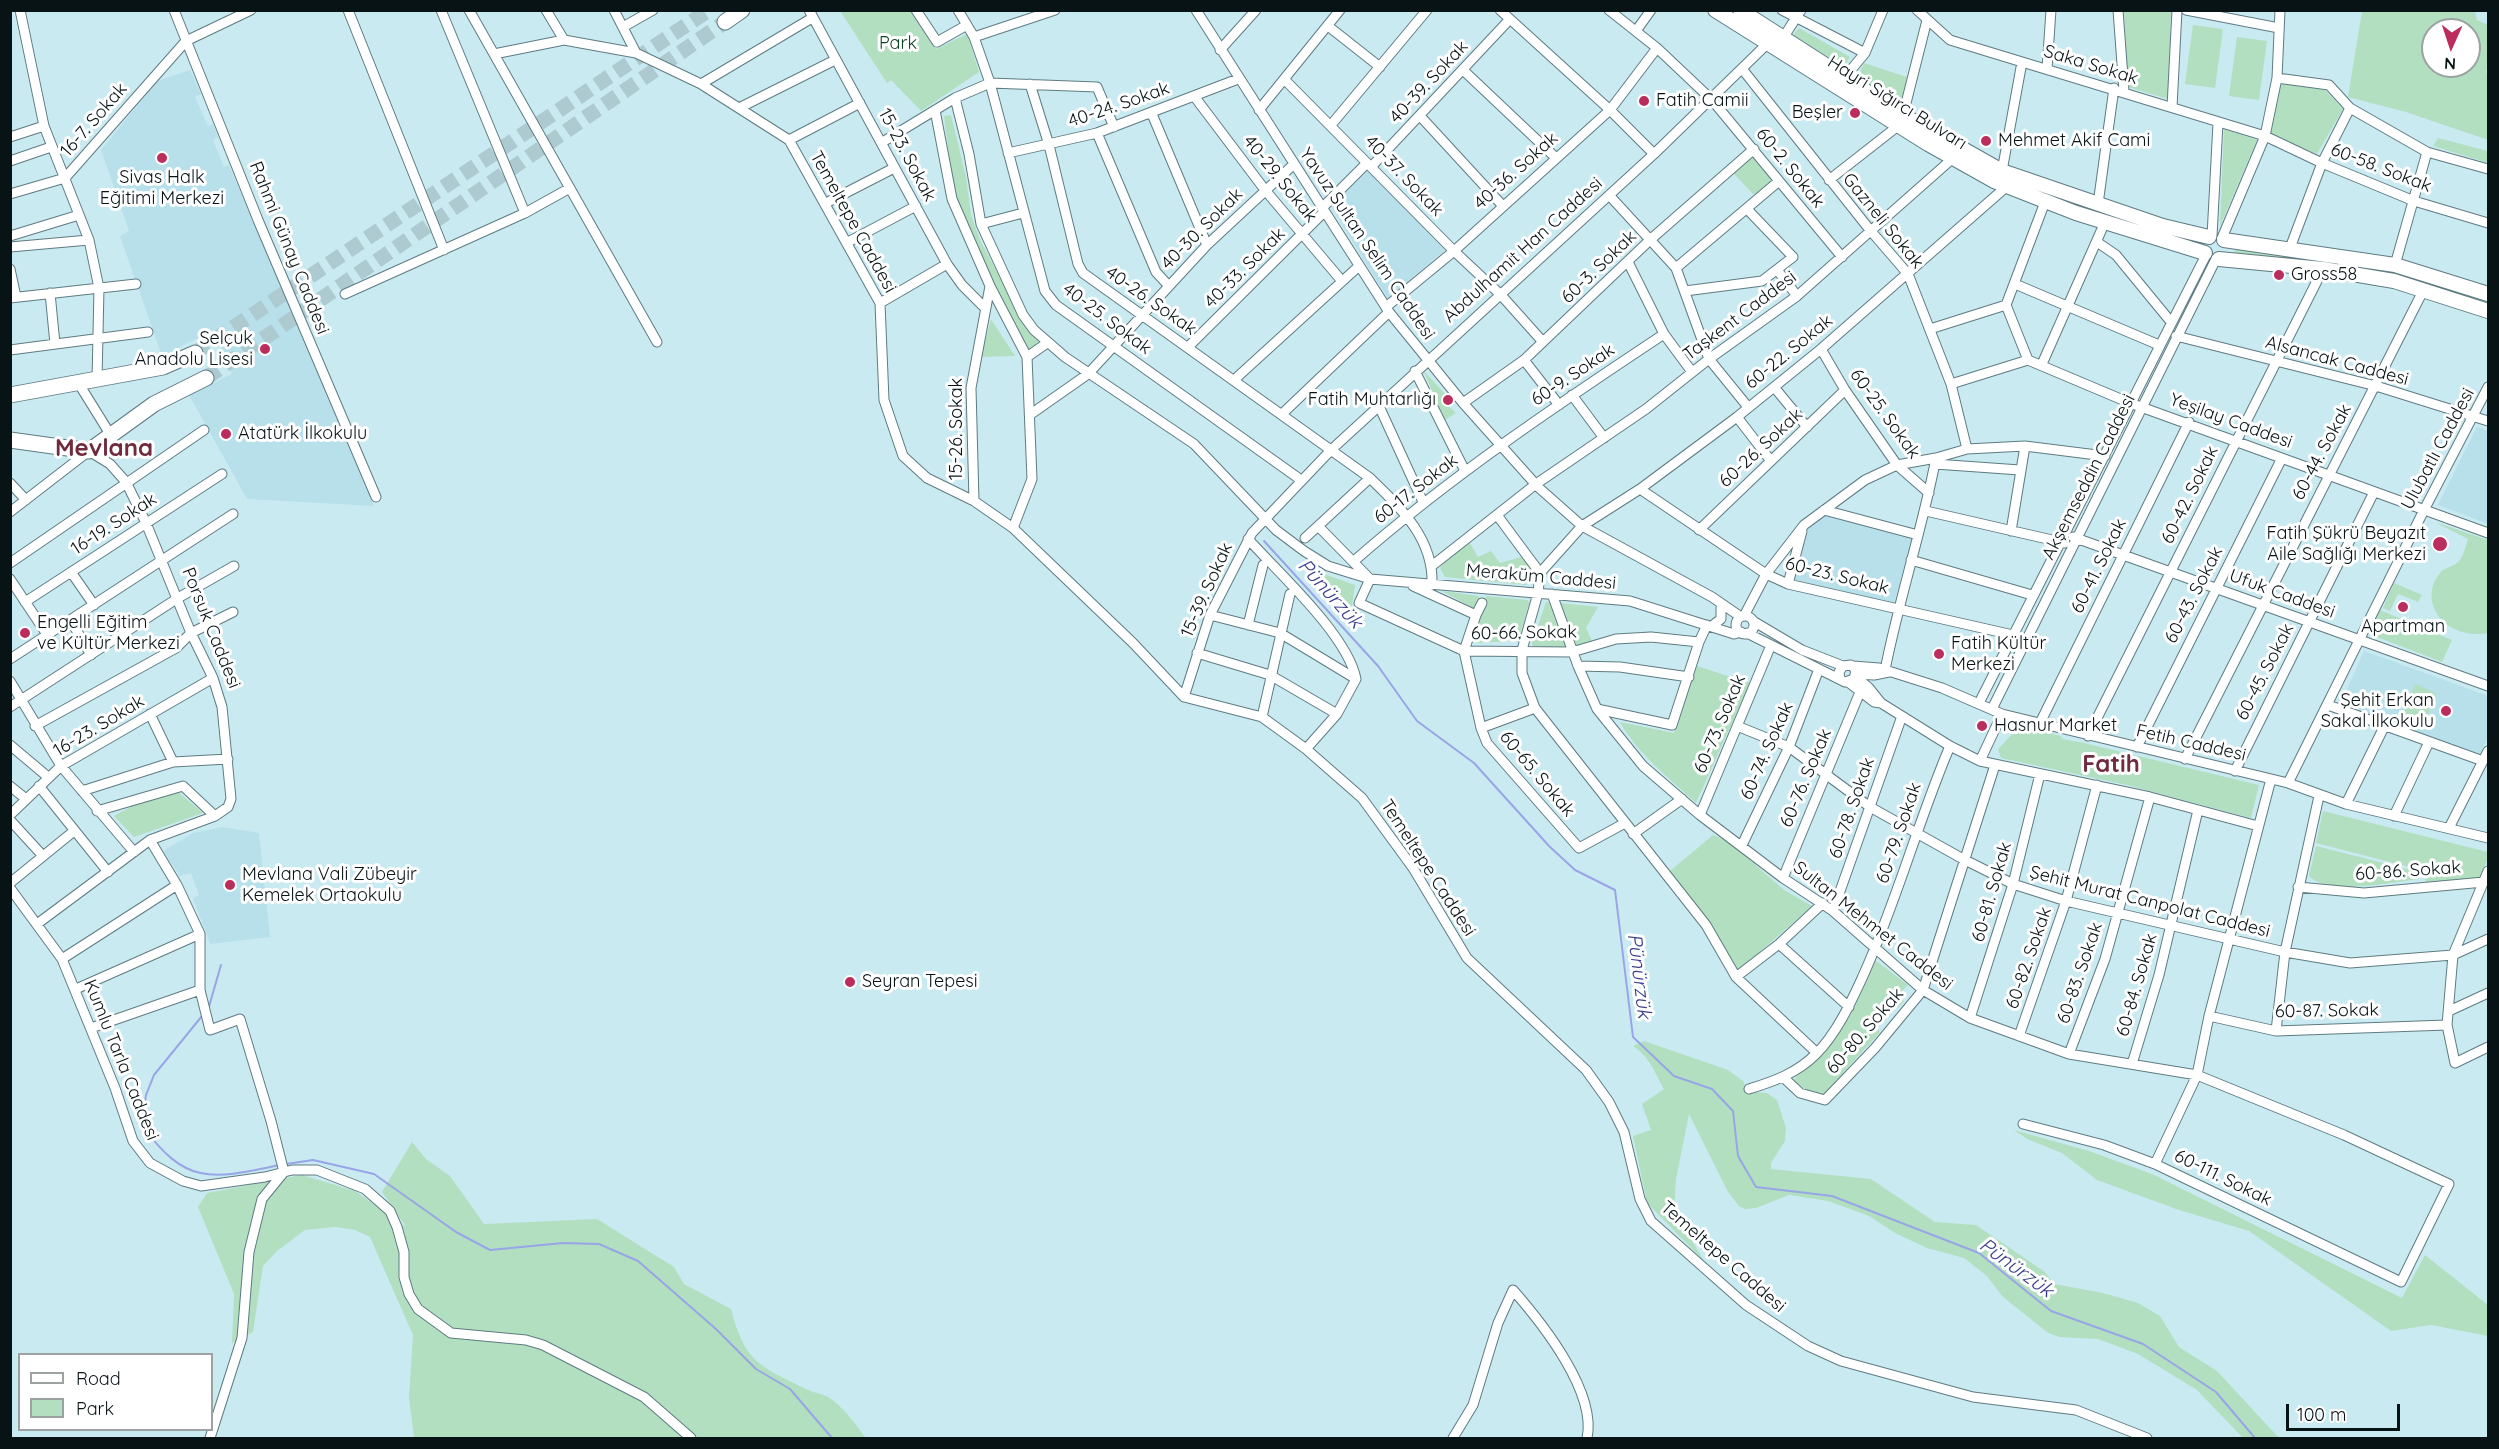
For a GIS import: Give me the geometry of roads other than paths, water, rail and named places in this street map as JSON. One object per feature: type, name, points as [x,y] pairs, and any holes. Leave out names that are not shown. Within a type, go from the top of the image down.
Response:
[{"type":"main road","points":[[726,22],[742,10]]},
{"type":"main road","points":[[10,395],[97,381],[163,367],[195,353]]},
{"type":"main road","points":[[89,451],[154,404],[206,378]]},
{"type":"main road","name":"Porsuk Caddesi","points":[[10,440],[89,451]]},
{"type":"street","points":[[21,10],[44,126],[89,240],[99,288],[100,337],[97,381]]},
{"type":"street","name":"Rahmi Günay Caddesi","points":[[174,10],[376,497]]},
{"type":"street","points":[[186,41],[251,10]]},
{"type":"street","points":[[348,10],[444,250]]},
{"type":"street","points":[[441,10],[525,213]]},
{"type":"street","points":[[470,10],[657,342]]},
{"type":"street","points":[[546,10],[564,40]]},
{"type":"street","points":[[614,10],[636,53]]},
{"type":"street","points":[[623,27],[653,10]]},
{"type":"street","points":[[916,10],[937,42],[967,25]]},
{"type":"street","name":"40-25. Sokak","points":[[958,10],[974,37],[990,83],[1045,291],[1056,305],[1226,429],[1301,480]]},
{"type":"street","points":[[974,37],[1054,10]]},
{"type":"street","points":[[1198,15],[1207,10]]},
{"type":"street","points":[[1220,50],[1256,10]]},
{"type":"street","points":[[1259,110],[1340,10]]},
{"type":"street","points":[[1331,125],[1427,10]]},
{"type":"street","points":[[1500,10],[1610,110],[1654,154]]},
{"type":"street","name":"60-2. Sokak","points":[[1609,10],[1657,48],[1712,100],[1842,257]]},
{"type":"street","points":[[1636,31],[1651,10]]},
{"type":"street","name":"Hayri Sığırcı Bulvarı","points":[[1715,10],[1767,44],[1900,120],[2002,171],[2163,226],[2217,238],[2395,265],[2488,294]]},
{"type":"street","name":"Hayri Sığırcı Bulvarı","points":[[1740,10],[1845,77],[1952,159],[2006,187],[2211,256],[2394,280],[2488,311]]},
{"type":"street","points":[[1782,10],[1799,15],[1865,53]]},
{"type":"street","points":[[1845,77],[1865,53],[1883,10]]},
{"type":"street","name":"Saka Sokak","points":[[1917,10],[1950,40],[2114,88],[2218,123],[2265,136]]},
{"type":"street","points":[[2047,69],[2051,10]]},
{"type":"street","points":[[2118,10],[2124,92]]},
{"type":"street","points":[[2172,107],[2177,10]]},
{"type":"street","points":[[2186,10],[2279,28]]},
{"type":"street","points":[[2218,123],[2217,238],[2226,251],[2211,256],[2204,244],[2217,238],[2265,136],[2277,78],[2280,10]]},
{"type":"street","points":[[700,84],[810,14]]},
{"type":"street","name":"15-23. Sokak","points":[[810,14],[947,264],[962,285],[985,308]]},
{"type":"street","name":"Yavuz Sultan Selim Caddesi","points":[[1198,15],[1388,310],[1426,360],[1463,403],[1536,484],[1582,526],[1712,597],[1741,624]]},
{"type":"street","points":[[1783,38],[1799,15]]},
{"type":"street","name":"40-39. Sokak","points":[[1323,210],[1421,117],[1510,19]]},
{"type":"street","points":[[1829,180],[1900,120],[1926,20]]},
{"type":"street","points":[[1328,26],[1380,67]]},
{"type":"street","name":"Temeltepe Caddesi","points":[[494,54],[564,40],[636,53],[700,84],[789,140],[880,303],[884,400],[889,423],[903,456],[927,478],[974,501],[1013,528],[1133,643],[1184,697],[1262,717],[1306,749],[1362,798],[1388,830],[1467,958],[1586,1070],[1597,1084],[1624,1132],[1640,1199],[1652,1221],[1746,1305],[1808,1346],[1840,1361],[1973,1397],[2076,1410],[2147,1438]]},
{"type":"street","name":"16-7. Sokak","points":[[10,194],[65,178],[186,41]]},
{"type":"street","name":"Abdulhamit Han Caddesi","points":[[1250,536],[1331,450],[1426,360],[1501,295],[1712,100],[1767,44]]},
{"type":"street","name":"40-36. Sokak","points":[[1282,414],[1388,310],[1555,157],[1610,110],[1657,48]]},
{"type":"street","points":[[739,108],[835,60]]},
{"type":"street","points":[[2002,171],[2022,62]]},
{"type":"street","points":[[1463,70],[1555,157]]},
{"type":"street","name":"Gazneli Sokak","points":[[1743,70],[1829,180],[1908,274],[1951,384],[1967,449]]},
{"type":"street","points":[[2277,78],[2329,85],[2350,108],[2427,152],[2488,169]]},
{"type":"street","name":"40-24. Sokak","points":[[1008,153],[1097,133],[1152,114],[1238,79]]},
{"type":"street","name":"40-37. Sokak","points":[[1284,79],[1454,251],[1501,295],[1543,342]]},
{"type":"street","points":[[881,143],[955,98],[990,83],[1097,87],[1114,127]]},
{"type":"street","name":"40-26. Sokak","points":[[1030,84],[1049,145],[1078,264],[1094,282],[1143,314],[1370,478],[1408,514]]},
{"type":"street","points":[[2098,204],[2114,88]]},
{"type":"street","name":"40-29. Sokak","points":[[1194,96],[1265,190],[1341,280]]},
{"type":"street","name":"Meraküm Caddesi","points":[[955,98],[969,154],[981,224],[1023,315],[1047,343],[1088,374],[1194,444],[1265,519],[1304,551],[1328,566],[1370,579],[1630,602],[1734,634],[1741,624],[1771,645],[1819,669],[1851,676]]},
{"type":"street","points":[[789,140],[860,103]]},
{"type":"street","points":[[2290,248],[2322,163],[2350,108]]},
{"type":"street","points":[[935,110],[952,198],[990,286],[1027,357],[1032,479],[1013,528]]},
{"type":"street","points":[[1152,114],[1207,245]]},
{"type":"street","points":[[1421,117],[1502,205]]},
{"type":"street","points":[[10,137],[44,126]]},
{"type":"street","points":[[1097,133],[1156,272],[1168,285]]},
{"type":"street","name":"60-58. Sokak","points":[[2265,136],[2322,163],[2414,201],[2488,223]]},
{"type":"street","points":[[10,161],[51,147]]},
{"type":"street","name":"60-3. Sokak","points":[[1463,403],[1524,360],[1651,239],[1754,149]]},
{"type":"street","points":[[2395,265],[2427,152]]},
{"type":"street","name":"Taşkent Caddesi","points":[[1433,565],[1536,484],[1604,438],[1709,358],[1797,296],[1952,159]]},
{"type":"street","name":"40-30. Sokak","points":[[1031,414],[1088,374],[1112,345],[1207,245],[1293,165]]},
{"type":"street","points":[[826,203],[894,168]]},
{"type":"street","points":[[1676,268],[1779,181]]},
{"type":"street","name":"60-22. Sokak","points":[[1540,573],[1582,526],[1640,489],[1737,417],[1821,349],[2006,187]]},
{"type":"street","points":[[345,294],[525,213],[570,188]]},
{"type":"street","points":[[1609,195],[1676,268],[1709,358],[1748,407]]},
{"type":"street","points":[[1951,384],[2028,360],[2006,305],[2045,202]]},
{"type":"street","points":[[848,242],[916,206]]},
{"type":"street","points":[[1685,291],[1762,281],[1778,271],[1793,257],[1747,209]]},
{"type":"street","name":"40-33. Sokak","points":[[1188,347],[1303,234],[1323,210]]},
{"type":"street","points":[[981,224],[1023,213]]},
{"type":"street","points":[[10,236],[79,215]]},
{"type":"street","points":[[2042,364],[2105,222]]},
{"type":"street","points":[[10,248],[89,240]]},
{"type":"street","points":[[2097,242],[2116,255],[2171,322]]},
{"type":"street","name":"Akşemseddin Caddesi","points":[[1979,704],[2171,322],[2211,256]]},
{"type":"street","name":"Akşemseddin Caddesi","points":[[1992,710],[2176,336],[2211,256]]},
{"type":"street","points":[[1629,262],[1664,334],[1692,372]]},
{"type":"street","points":[[880,303],[947,264]]},
{"type":"street","points":[[1234,380],[1359,266]]},
{"type":"street","points":[[10,269],[13,297],[136,284]]},
{"type":"street","name":"60-42. Sokak","points":[[2088,736],[2323,269]]},
{"type":"street","points":[[1778,271],[1797,296]]},
{"type":"street","points":[[2015,284],[2160,345]]},
{"type":"street","name":"15-26. Sokak","points":[[974,501],[971,388],[990,286]]},
{"type":"street","name":"60-44. Sokak","points":[[2186,759],[2424,289]]},
{"type":"street","points":[[50,293],[55,344]]},
{"type":"street","points":[[1930,329],[2006,305]]},
{"type":"street","points":[[10,350],[148,332]]},
{"type":"street","name":"60-9. Sokak","points":[[1501,445],[1664,334]]},
{"type":"street","name":"Alsancak Caddesi","points":[[2176,336],[2376,387],[2488,421]]},
{"type":"street","points":[[1027,357],[1047,343]]},
{"type":"street","name":"60-25. Sokak","points":[[1821,349],[1845,390],[1898,465],[1929,493]]},
{"type":"street","points":[[1524,360],[1558,405]]},
{"type":"street","name":"Yeşilay Caddesi","points":[[2028,360],[2130,403],[2488,533]]},
{"type":"street","points":[[1415,371],[1465,471]]},
{"type":"street","points":[[79,384],[110,434]]},
{"type":"street","points":[[1774,387],[1807,427]]},
{"type":"street","name":"Ulubatlı Caddesi","points":[[2288,783],[2488,387]]},
{"type":"street","name":"60-26. Sokak","points":[[1699,530],[1845,390]]},
{"type":"street","points":[[1572,395],[1604,438]]},
{"type":"street","points":[[1379,406],[1423,502]]},
{"type":"street","points":[[1737,417],[1771,461]]},
{"type":"street","name":"60-41. Sokak","points":[[2040,723],[2189,423]]},
{"type":"street","points":[[10,563],[204,430]]},
{"type":"street","name":"60-17. Sokak","points":[[1354,561],[1423,502],[1501,445]]},
{"type":"street","points":[[2011,531],[2025,446]]},
{"type":"street","points":[[1936,461],[1967,449],[2025,446],[2105,456]]},
{"type":"street","points":[[10,512],[89,451]]},
{"type":"street","name":"Porsuk Caddesi","points":[[89,451],[110,465],[126,482],[162,559],[191,633],[213,678],[222,707],[231,799],[228,807],[215,816]]},
{"type":"street","name":"60-43. Sokak","points":[[2137,747],[2282,458]]},
{"type":"street","points":[[1887,671],[1897,608],[1926,511],[1936,461]]},
{"type":"street","points":[[2020,470],[1936,461],[1898,465],[1865,480],[1804,525],[1766,574],[1741,624],[1753,628],[1753,621],[1802,650],[1843,666],[1860,692],[1950,746],[1980,761],[2150,797],[2258,826]]},
{"type":"street","name":"16-19. Sokak","points":[[25,602],[222,474]]},
{"type":"street","points":[[1305,538],[1370,478]]},
{"type":"street","points":[[10,483],[26,500]]},
{"type":"street","name":"60-23. Sokak","points":[[1640,489],[1766,574],[1788,584],[2013,635]]},
{"type":"street","name":"60-45. Sokak","points":[[2235,771],[2374,492]]},
{"type":"street","points":[[1824,510],[1918,535]]},
{"type":"street","name":"Ufuk Caddesi","points":[[1926,511],[2011,531],[2063,538],[2123,555],[2488,686]]},
{"type":"street","points":[[10,659],[233,514]]},
{"type":"street","points":[[1408,514],[1433,565],[1432,585]]},
{"type":"street","points":[[1497,515],[1540,573],[1538,593],[1522,650],[1522,673],[1535,708],[1706,925],[1736,977],[1817,1053]]},
{"type":"street","points":[[1788,584],[1804,525]]},
{"type":"street","points":[[1318,526],[1370,579]]},
{"type":"street","points":[[1250,536],[1309,605],[1345,651],[1354,668],[1356,680],[1337,714],[1306,749]]},
{"type":"street","name":"15-39. Sokak","points":[[1184,697],[1210,615],[1250,536]]},
{"type":"street","points":[[1911,560],[2032,595]]},
{"type":"street","points":[[1248,625],[1263,565]]},
{"type":"street","points":[[10,707],[178,598],[234,566]]},
{"type":"street","points":[[71,572],[94,605]]},
{"type":"street","points":[[10,579],[48,636]]},
{"type":"street","name":"60-66. Sokak","points":[[1370,579],[1359,603],[1464,651],[1572,652],[1616,639],[1651,638],[1698,642]]},
{"type":"street","points":[[1408,584],[1476,615]]},
{"type":"street","points":[[1262,717],[1290,594]]},
{"type":"street","name":"Sultan Mehmet Caddesi","points":[[1552,594],[1572,652],[1597,709],[1643,765],[1701,815],[1783,878],[1833,911],[1923,990],[1970,1018],[2069,1054],[2197,1075],[2344,1135],[2449,1184],[2401,1282]]},
{"type":"street","name":"Yavuz Sultan Selim Caddesi","points":[[1712,597],[1721,608],[1741,624]]},
{"type":"street","points":[[1464,651],[1482,603]]},
{"type":"street","points":[[1597,709],[1672,725],[1689,678],[1698,642],[1710,625],[1721,619],[1721,608]]},
{"type":"street","points":[[35,726],[176,648],[191,633],[233,612]]},
{"type":"street","points":[[1210,615],[1280,633],[1356,680]]},
{"type":"street","points":[[70,621],[91,655]]},
{"type":"street","name":"60-73. Sokak","points":[[1701,815],[1771,645]]},
{"type":"street","name":"60-65. Sokak","points":[[1464,651],[1481,728],[1487,743],[1579,848],[1625,823]]},
{"type":"street","points":[[1197,653],[1270,675],[1337,714]]},
{"type":"street","points":[[1578,666],[1620,667],[1689,678]]},
{"type":"street","name":"60-74. Sokak","points":[[1742,845],[1789,747],[1819,669]]},
{"type":"street","name":"Fetih Caddesi","points":[[1851,676],[1887,671],[1942,688],[2002,714],[2288,783],[2346,804],[2488,838]]},
{"type":"street","points":[[1851,676],[1869,688],[1881,703]]},
{"type":"street","name":"16-23. Sokak","points":[[10,815],[61,766],[213,678]]},
{"type":"street","points":[[10,681],[61,766],[134,852]]},
{"type":"street","name":"60-76. Sokak","points":[[1783,878],[1860,692]]},
{"type":"street","points":[[2328,705],[2483,761]]},
{"type":"street","points":[[1481,728],[1535,708]]},
{"type":"street","points":[[150,714],[173,762]]},
{"type":"street","points":[[1980,761],[2002,714]]},
{"type":"street","name":"60-78. Sokak","points":[[1833,911],[1902,716]]},
{"type":"street","name":"Şehit Murat Canpolat Caddesi","points":[[1737,726],[1789,747],[1870,807],[1963,859],[2013,885],[2066,902],[2228,940],[2350,963],[2453,955]]},
{"type":"street","points":[[2346,804],[2384,727]]},
{"type":"street","points":[[2394,816],[2429,742]]},
{"type":"street","points":[[10,745],[48,777]]},
{"type":"street","name":"60-79. Sokak","points":[[1749,1089],[1784,1078],[1817,1053],[1849,1007],[1875,950],[1918,834],[1931,790],[1950,746]]},
{"type":"street","points":[[2450,828],[2488,751]]},
{"type":"street","points":[[82,791],[173,762],[228,759]]},
{"type":"street","name":"60-80. Sokak","points":[[1784,1078],[1800,1093],[1825,1100],[1875,1048],[1923,990],[1963,859],[1995,765]]},
{"type":"street","name":"60-81. Sokak","points":[[1970,1018],[2013,885],[2040,774]]},
{"type":"street","points":[[2155,1164],[2197,1075],[2228,940],[2271,779]]},
{"type":"street","name":"60-82. Sokak","points":[[2019,1036],[2066,902],[2097,785]]},
{"type":"street","points":[[10,786],[26,800]]},
{"type":"street","points":[[39,786],[108,872]]},
{"type":"street","points":[[37,924],[150,840],[215,816],[183,786],[97,811]]},
{"type":"street","points":[[2276,1031],[2285,952],[2319,796]]},
{"type":"street","name":"60-83. Sokak","points":[[2069,1054],[2105,959],[2150,797]]},
{"type":"street","points":[[1633,834],[1682,799]]},
{"type":"street","name":"60-84. Sokak","points":[[2132,1064],[2171,926],[2198,810]]},
{"type":"street","points":[[10,820],[43,856]]},
{"type":"street","points":[[10,883],[74,831]]},
{"type":"street","points":[[150,840],[177,885],[200,934],[200,990],[210,1030],[240,1018],[283,1166],[262,1199],[249,1252],[242,1338],[213,1429]]},
{"type":"street","points":[[2488,871],[2453,955],[2447,1025],[2455,1063],[2488,1047]]},
{"type":"street","name":"60-86. Sokak","points":[[2298,887],[2364,893],[2484,882]]},
{"type":"street","points":[[62,959],[177,885]]},
{"type":"street","name":"Kumlu Tarla Caddesi","points":[[10,888],[62,959],[76,989],[133,1141],[150,1162],[183,1181],[201,1186],[283,1166],[292,1170],[317,1170],[365,1189],[390,1211],[401,1238],[404,1252],[404,1277],[409,1294],[418,1309],[435,1323],[451,1333],[526,1340],[543,1345],[644,1397],[691,1438]]},
{"type":"street","points":[[1736,977],[1779,945],[1823,903]]},
{"type":"street","points":[[76,989],[200,934]]},
{"type":"street","points":[[2453,955],[2488,939]]},
{"type":"street","points":[[1779,945],[1849,1007]]},
{"type":"street","points":[[91,1028],[200,990]]},
{"type":"street","points":[[2449,1011],[2488,993]]},
{"type":"street","name":"60-87. Sokak","points":[[2209,1016],[2276,1031],[2447,1025]]},
{"type":"street","name":"60-111. Sokak","points":[[2023,1124],[2104,1145],[2155,1164],[2401,1282]]},
{"type":"street","points":[[1453,1438],[1473,1405],[1498,1323],[1513,1290],[1543,1323],[1580,1391],[1589,1427],[1587,1438]]},
{"type":"waterway","name":"Pünürzük","points":[[1264,541],[1378,666],[1417,721],[1474,763],[1549,846],[1575,870],[1615,890],[1633,1037],[1674,1076],[1712,1089],[1733,1111],[1738,1156],[1756,1187],[1832,1196],[1979,1253],[2051,1311],[2143,1344],[2216,1392],[2255,1438]]},
{"type":"waterway","points":[[208,1010],[221,965]]},
{"type":"waterway","points":[[202,1016],[154,1075],[146,1095],[142,1125],[173,1159],[187,1169],[202,1174],[236,1173],[280,1165]]},
{"type":"waterway","points":[[286,1164],[313,1160],[374,1174],[456,1232],[490,1250],[563,1243],[599,1244],[638,1261],[716,1329],[756,1369],[790,1389],[832,1438]]},
{"type":"tunnel","points":[[195,353],[709,10]]},
{"type":"tunnel","points":[[206,378],[725,22]]},
{"type":"place","name":"Fatih Camii","points":[[1644,101]]},
{"type":"place","name":"Beşler","points":[[1855,113]]},
{"type":"place","name":"Mehmet Akif Cami","points":[[1986,141]]},
{"type":"place","name":"Sivas Halk Eğitimi Merkezi","points":[[162,158]]},
{"type":"place","name":"Gross58","points":[[2279,275]]},
{"type":"place","name":"Selçuk Anadolu Lisesi","points":[[265,349]]},
{"type":"place","name":"Fatih Muhtarlığı","points":[[1448,400]]},
{"type":"place","name":"Atatürk İlkokulu","points":[[226,434]]},
{"type":"place","name":"Fatih Şükrü Beyazıt Aile Sağlığı Merkezi","points":[[2440,544]]},
{"type":"place","name":"Apartman","points":[[2403,607]]},
{"type":"place","name":"Engelli Eğitim ve Kültür Merkezi","points":[[25,633]]},
{"type":"place","name":"Fatih Kültür Merkezi","points":[[1939,654]]},
{"type":"place","name":"Şehit Erkan Sakal İlkokulu","points":[[2446,711]]},
{"type":"place","name":"Hasnur Market","points":[[1982,726]]},
{"type":"place","name":"Mevlana Vali Zübeyir Kemelek Ortaokulu","points":[[230,885]]},
{"type":"place","name":"Seyran Tepesi","points":[[850,982]]},
{"type":"district","name":"Mevlana","points":[[104,449]]},
{"type":"district","name":"Fatih","points":[[2111,765]]},
{"type":"park label","name":"Park","points":[[898,44]]}]
